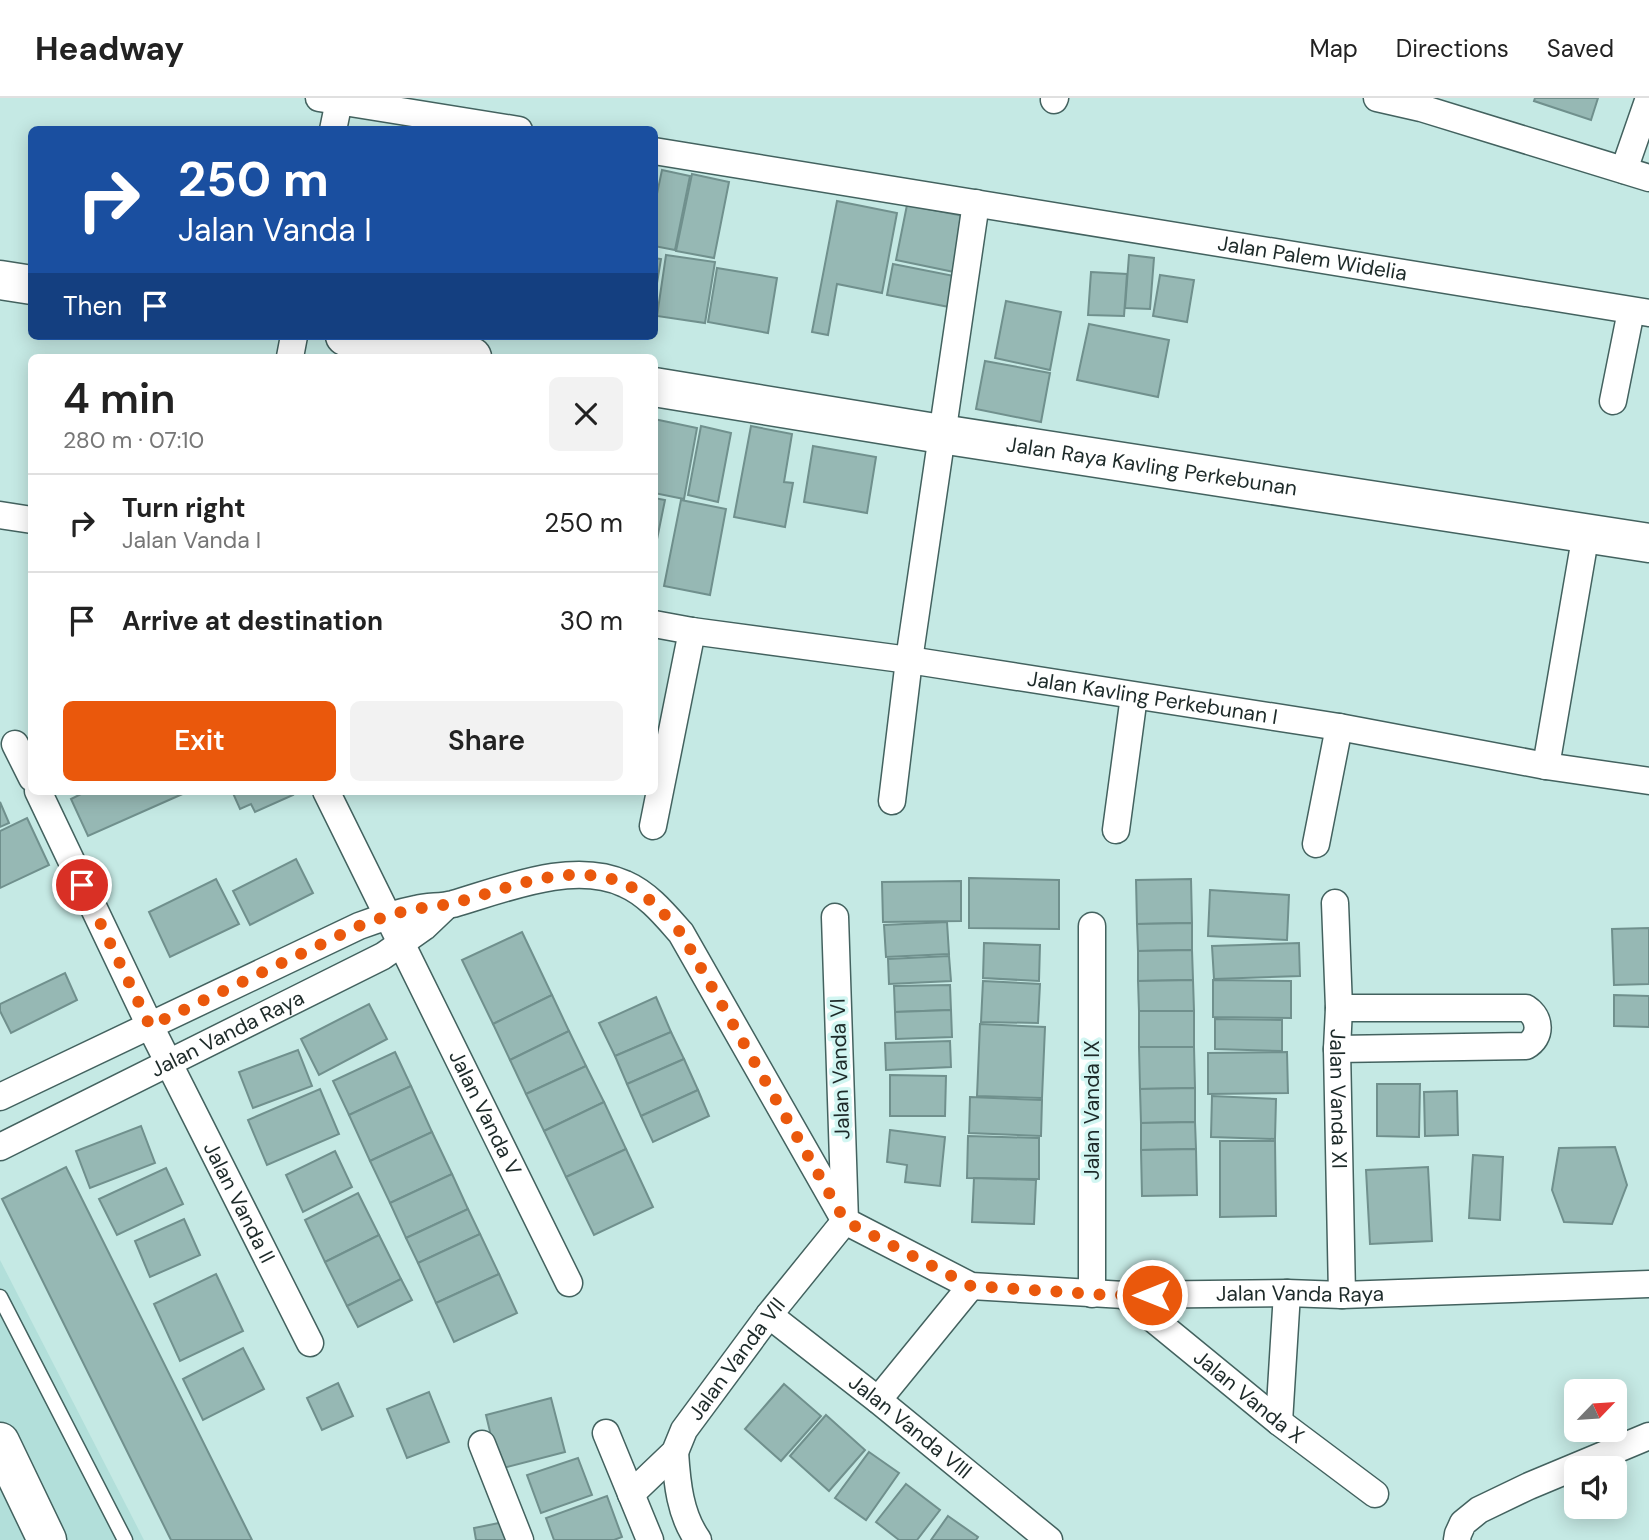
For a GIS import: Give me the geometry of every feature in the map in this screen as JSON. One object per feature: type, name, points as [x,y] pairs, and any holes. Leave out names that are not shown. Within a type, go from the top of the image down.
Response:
[{"type":"street","points":[[1377,98],[1423,103],[1649,178]]},
{"type":"street","points":[[1624,170],[1649,98]]},
{"type":"street","points":[[332,126],[329,100],[494,126]]},
{"type":"street","name":"Jalan Palem Widelia","points":[[658,152],[1640,312]]},
{"type":"street","points":[[892,800],[909,660],[976,203]]},
{"type":"street","points":[[0,280],[28,284]]},
{"type":"street","points":[[1613,401],[1640,312]]},
{"type":"street","points":[[369,340],[454,354]]},
{"type":"street","name":"Jalan Raya Kavling Perkebunan","points":[[658,388],[941,435],[1649,543]]},
{"type":"street","points":[[0,514],[28,519]]},
{"type":"street","points":[[1546,766],[1586,533]]},
{"type":"street","name":"Jalan Kavling Perkebunan I","points":[[658,625],[909,660],[1339,727],[1546,766],[1649,781]]},
{"type":"street","points":[[653,826],[692,631]]},
{"type":"street","points":[[1116,830],[1134,696]]},
{"type":"street","points":[[1316,844],[1339,727]]},
{"type":"street","points":[[15,744],[28,770]]},
{"type":"street","name":"Jalan Vanda II","points":[[39,795],[150,1026],[310,1343]]},
{"type":"street","name":"Jalan Vanda V","points":[[328,795],[569,1283]]},
{"type":"street","name":"Jalan Vanda Raya","points":[[0,1097],[359,926],[387,916],[418,908],[446,905],[551,876],[592,875],[625,884],[656,905],[681,933],[845,1221],[971,1286],[1124,1295],[1342,1295],[1649,1284]]},
{"type":"street","name":"Jalan Vanda XI","points":[[1335,903],[1339,1007],[1337,1049],[1342,1295]]},
{"type":"street","name":"Jalan Vanda Raya","points":[[0,1147],[383,956],[425,927],[446,905]]},
{"type":"street","name":"Jalan Vanda VI","points":[[835,917],[845,1221]]},
{"type":"street","name":"Jalan Vanda IX","points":[[1092,926],[1092,1294]]},
{"type":"street","points":[[1337,1049],[1526,1046],[1534,1042],[1538,1034],[1534,1013],[1526,1009],[1339,1007]]},
{"type":"street","name":"Jalan Vanda VII","points":[[631,1494],[675,1452],[684,1430],[769,1315],[845,1221]]},
{"type":"street","points":[[878,1400],[971,1286]]},
{"type":"street","points":[[1279,1422],[1287,1293]]},
{"type":"street","name":"Jalan Vanda X","points":[[1124,1295],[1279,1422],[1375,1494]]},
{"type":"street","name":"Jalan Vanda VIII","points":[[769,1315],[1049,1540]]},
{"type":"street","points":[[606,1433],[650,1540]]},
{"type":"street","points":[[1457,1540],[1463,1523],[1479,1510],[1649,1436]]},
{"type":"street","points":[[0,1442],[47,1540]]},
{"type":"street","points":[[482,1444],[520,1540]]},
{"type":"street","points":[[675,1452],[681,1503],[698,1540]]},
{"type":"lane","points":[[0,1297],[125,1540]]},
{"type":"shaded area","points":[[0,1260],[144,1540],[0,1540]]},
{"type":"building","points":[[1535,98],[1598,98],[1591,120],[1534,101]]},
{"type":"building","points":[[662,170],[690,176],[675,250],[658,247],[658,189]]},
{"type":"building","points":[[692,174],[729,182],[714,258],[676,251]]},
{"type":"building","points":[[837,201],[897,213],[882,293],[837,284],[828,335],[812,332]]},
{"type":"building","points":[[907,205],[964,216],[954,272],[896,260]]},
{"type":"building","points":[[666,255],[715,262],[705,323],[658,316]]},
{"type":"building","points":[[1129,255],[1154,258],[1150,309],[1125,308]]},
{"type":"building","points":[[893,264],[954,276],[949,307],[887,295]]},
{"type":"building","points":[[717,268],[777,278],[768,333],[708,322]]},
{"type":"building","points":[[1091,272],[1127,274],[1124,316],[1088,315]]},
{"type":"building","points":[[1160,275],[1194,280],[1187,322],[1153,316]]},
{"type":"building","points":[[1006,301],[1061,312],[1050,370],[995,358]]},
{"type":"building","points":[[1089,324],[1169,340],[1158,397],[1077,380]]},
{"type":"building","points":[[985,361],[1050,373],[1041,422],[976,409]]},
{"type":"building","points":[[658,420],[697,428],[684,499],[658,494]]},
{"type":"building","points":[[701,426],[731,433],[718,502],[688,495]]},
{"type":"building","points":[[751,426],[792,434],[784,482],[793,483],[785,527],[734,517]]},
{"type":"building","points":[[813,446],[876,457],[867,513],[804,502]]},
{"type":"building","points":[[658,499],[665,500],[658,534]]},
{"type":"building","points":[[681,500],[726,509],[710,595],[664,586]]},
{"type":"building","points":[[79,795],[180,795],[88,836],[71,799]]},
{"type":"building","points":[[234,795],[293,795],[255,812],[251,804],[240,809]]},
{"type":"building","points":[[0,802],[9,823],[0,827]]},
{"type":"building","points":[[27,818],[49,865],[0,888],[0,831]]},
{"type":"building","points":[[296,859],[313,893],[250,925],[233,891]]},
{"type":"building","points":[[969,878],[1059,880],[1059,929],[969,928]]},
{"type":"building","points":[[216,879],[239,924],[170,957],[149,912]]},
{"type":"building","points":[[1191,879],[1192,923],[1137,924],[1136,880]]},
{"type":"building","points":[[961,881],[961,921],[883,922],[882,882]]},
{"type":"building","points":[[1210,890],[1289,895],[1287,940],[1208,936]]},
{"type":"building","points":[[947,922],[949,954],[886,957],[884,925]]},
{"type":"building","points":[[1192,923],[1192,950],[1138,951],[1137,924]]},
{"type":"building","points":[[1649,928],[1649,984],[1614,985],[1612,929]]},
{"type":"building","points":[[522,932],[552,995],[493,1024],[462,960]]},
{"type":"building","points":[[984,943],[1040,945],[1039,981],[983,978]]},
{"type":"building","points":[[1299,943],[1300,976],[1214,979],[1212,946]]},
{"type":"building","points":[[1192,950],[1193,980],[1138,981],[1138,951]]},
{"type":"building","points":[[949,956],[951,981],[889,984],[888,959]]},
{"type":"building","points":[[65,973],[77,1000],[11,1033],[0,1011],[0,1004]]},
{"type":"building","points":[[1193,980],[1194,1011],[1139,1011],[1138,981]]},
{"type":"building","points":[[1213,980],[1291,981],[1291,1018],[1213,1017]]},
{"type":"building","points":[[983,981],[1040,984],[1038,1023],[981,1022]]},
{"type":"building","points":[[950,985],[951,1010],[895,1012],[894,986]]},
{"type":"building","points":[[552,995],[569,1031],[510,1060],[493,1024]]},
{"type":"building","points":[[1614,995],[1649,996],[1649,1027],[1614,1026]]},
{"type":"building","points":[[656,997],[671,1032],[615,1056],[599,1023]]},
{"type":"building","points":[[369,1004],[387,1039],[319,1075],[301,1039]]},
{"type":"building","points":[[951,1010],[952,1037],[896,1039],[895,1012]]},
{"type":"building","points":[[1139,1011],[1194,1011],[1194,1047],[1139,1047]]},
{"type":"building","points":[[1215,1019],[1282,1020],[1282,1051],[1215,1049]]},
{"type":"building","points":[[980,1024],[1045,1027],[1042,1098],[977,1096]]},
{"type":"building","points":[[569,1031],[586,1066],[526,1094],[510,1060]]},
{"type":"building","points":[[671,1032],[684,1059],[627,1084],[615,1056]]},
{"type":"building","points":[[950,1041],[951,1067],[886,1070],[885,1043]]},
{"type":"building","points":[[1139,1047],[1194,1047],[1195,1088],[1140,1089]]},
{"type":"building","points":[[298,1050],[312,1086],[253,1108],[239,1072]]},
{"type":"building","points":[[395,1052],[411,1086],[349,1115],[333,1081]]},
{"type":"building","points":[[1287,1052],[1288,1093],[1208,1094],[1208,1053]]},
{"type":"building","points":[[684,1059],[698,1090],[641,1116],[627,1084]]},
{"type":"building","points":[[586,1066],[604,1102],[544,1131],[526,1094]]},
{"type":"building","points":[[890,1075],[946,1076],[945,1116],[890,1116]]},
{"type":"building","points":[[1377,1084],[1420,1084],[1419,1137],[1377,1136]]},
{"type":"building","points":[[411,1086],[432,1132],[370,1161],[349,1115]]},
{"type":"building","points":[[1195,1088],[1195,1122],[1141,1123],[1140,1089]]},
{"type":"building","points":[[320,1089],[339,1134],[267,1165],[248,1120]]},
{"type":"building","points":[[698,1090],[709,1116],[653,1142],[641,1116]]},
{"type":"building","points":[[1457,1091],[1458,1135],[1425,1136],[1424,1092]]},
{"type":"building","points":[[1212,1096],[1276,1099],[1275,1139],[1211,1137]]},
{"type":"building","points":[[970,1097],[1042,1100],[1041,1136],[969,1133]]},
{"type":"building","points":[[604,1102],[626,1149],[566,1177],[544,1131]]},
{"type":"building","points":[[1195,1122],[1196,1149],[1141,1150],[1141,1123]]},
{"type":"building","points":[[141,1126],[155,1163],[90,1188],[76,1151]]},
{"type":"building","points":[[890,1130],[945,1137],[940,1186],[905,1182],[907,1165],[887,1162]]},
{"type":"building","points":[[432,1132],[452,1174],[390,1203],[370,1161]]},
{"type":"building","points":[[968,1136],[1039,1138],[1039,1179],[967,1178]]},
{"type":"building","points":[[1220,1141],[1275,1141],[1276,1216],[1220,1217]]},
{"type":"building","points":[[1615,1147],[1627,1185],[1612,1224],[1564,1222],[1552,1190],[1559,1148]]},
{"type":"building","points":[[626,1149],[653,1207],[594,1235],[566,1177]]},
{"type":"building","points":[[1196,1149],[1197,1195],[1142,1196],[1141,1150]]},
{"type":"building","points":[[335,1151],[352,1187],[303,1212],[286,1175]]},
{"type":"building","points":[[1473,1155],[1503,1157],[1500,1220],[1469,1218]]},
{"type":"building","points":[[66,1167],[252,1540],[171,1540],[2,1199]]},
{"type":"building","points":[[1428,1167],[1432,1241],[1370,1244],[1366,1170]]},
{"type":"building","points":[[166,1168],[183,1204],[117,1235],[99,1199]]},
{"type":"building","points":[[452,1174],[468,1209],[406,1238],[390,1203]]},
{"type":"building","points":[[974,1178],[1036,1180],[1034,1224],[972,1222]]},
{"type":"building","points":[[358,1193],[379,1235],[325,1262],[305,1220]]},
{"type":"building","points":[[468,1209],[480,1234],[418,1263],[406,1238]]},
{"type":"building","points":[[184,1219],[200,1255],[150,1277],[135,1241]]},
{"type":"building","points":[[480,1234],[499,1274],[436,1303],[418,1263]]},
{"type":"building","points":[[379,1235],[401,1279],[347,1306],[325,1262]]},
{"type":"building","points":[[216,1274],[243,1331],[180,1361],[154,1304]]},
{"type":"building","points":[[499,1274],[517,1313],[454,1342],[436,1303]]},
{"type":"building","points":[[401,1279],[412,1300],[358,1327],[347,1306]]},
{"type":"building","points":[[243,1348],[264,1389],[203,1420],[183,1379]]},
{"type":"building","points":[[338,1383],[353,1416],[322,1430],[307,1398]]},
{"type":"building","points":[[784,1384],[821,1416],[781,1461],[745,1429]]},
{"type":"building","points":[[429,1392],[449,1442],[407,1458],[387,1409]]},
{"type":"building","points":[[551,1398],[565,1452],[499,1469],[486,1415]]},
{"type":"building","points":[[826,1415],[865,1450],[829,1491],[790,1456]]},
{"type":"building","points":[[869,1452],[899,1473],[866,1520],[835,1498]]},
{"type":"building","points":[[578,1458],[592,1495],[541,1513],[527,1475]]},
{"type":"building","points":[[906,1484],[940,1510],[917,1540],[899,1540],[876,1522]]},
{"type":"building","points":[[607,1496],[622,1537],[614,1540],[554,1540],[546,1518]]},
{"type":"building","points":[[948,1516],[978,1537],[976,1540],[931,1540]]},
{"type":"building","points":[[509,1521],[513,1540],[476,1540],[474,1528]]},
{"type":"route","points":[[82,885],[150,1026],[359,926],[387,916],[418,908],[446,905],[551,876],[592,875],[625,884],[656,905],[681,933],[845,1221],[971,1286],[1108,1295],[1152,1295]]}]
